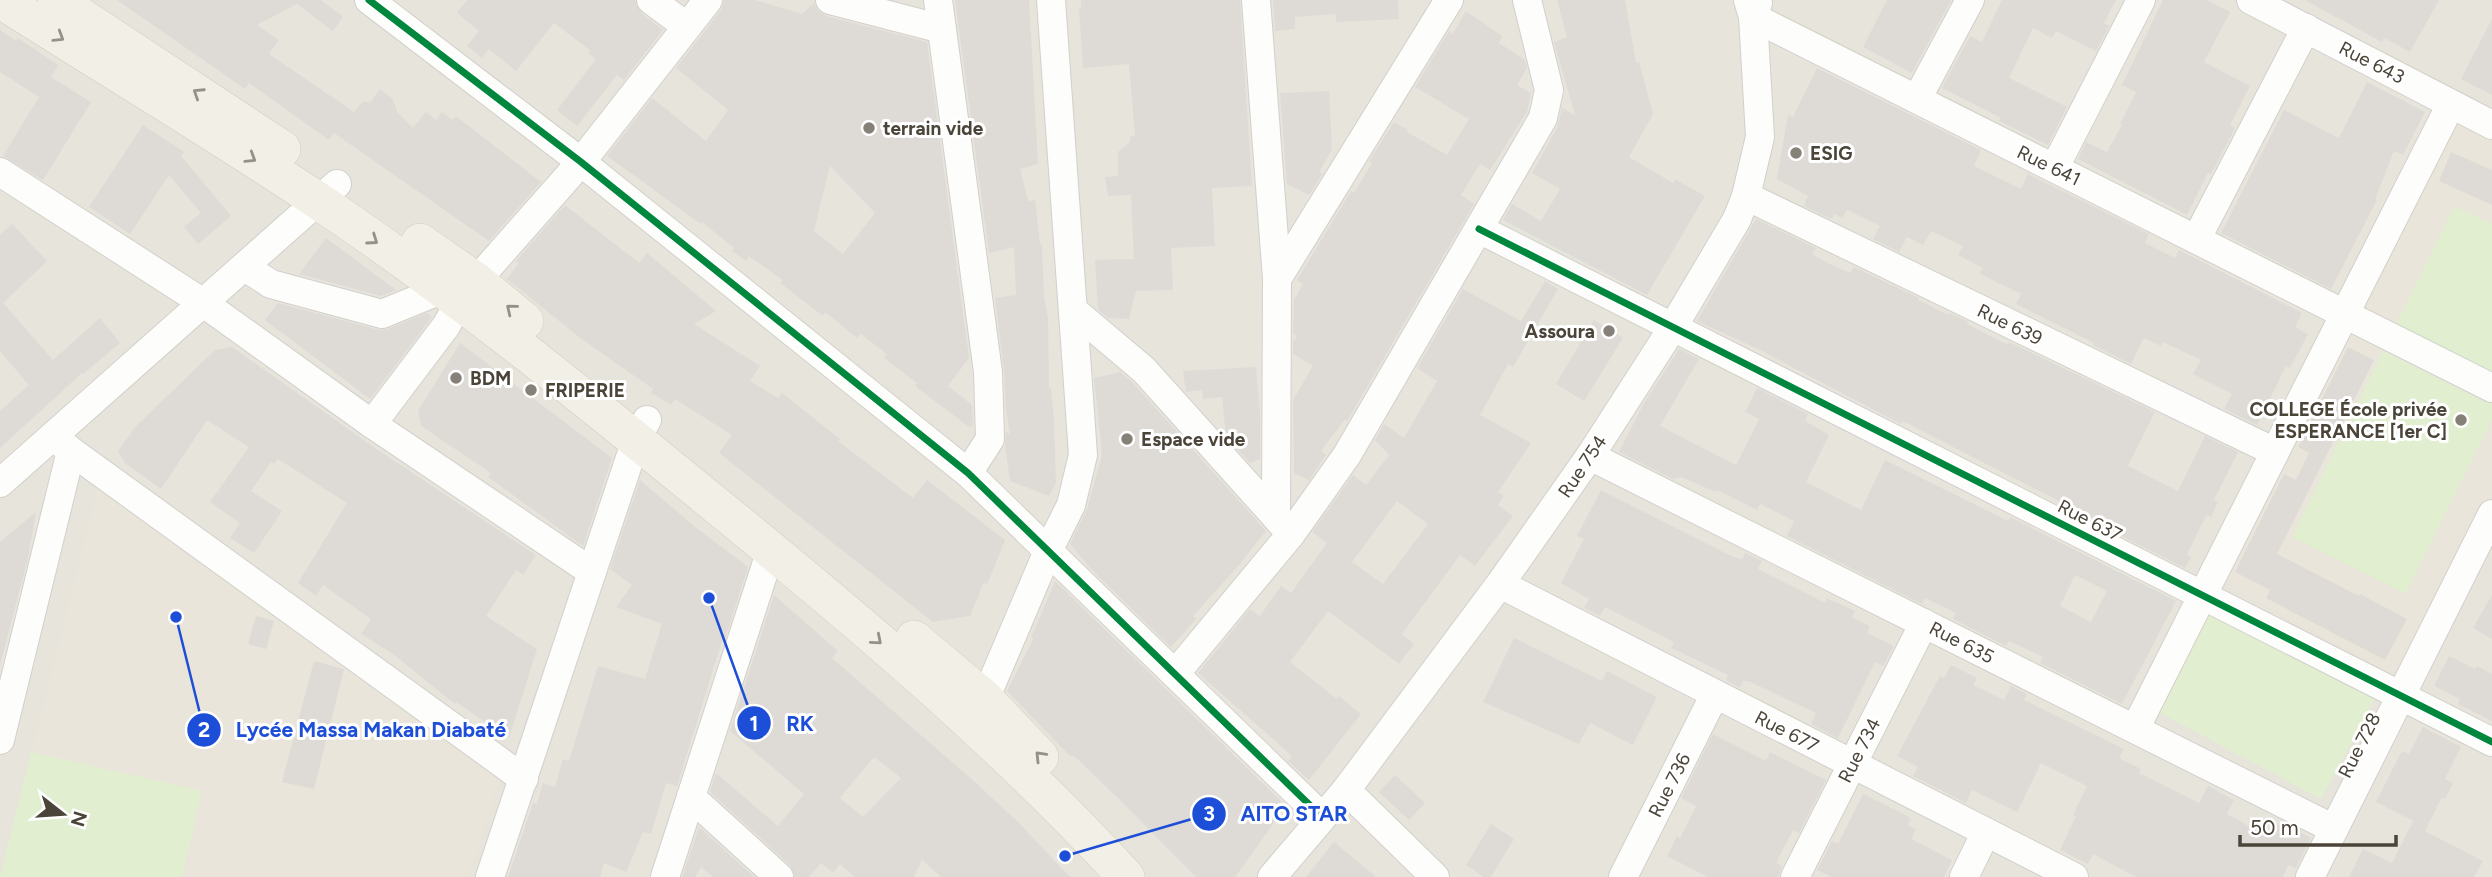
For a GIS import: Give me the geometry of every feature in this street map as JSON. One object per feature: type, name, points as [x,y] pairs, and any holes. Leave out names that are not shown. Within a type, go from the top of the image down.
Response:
[{"type":"main road","points":[[1,0],[327,192]]},
{"type":"main road","points":[[56,0],[327,192],[642,430],[820,560],[1154,877]]},
{"type":"main road","points":[[642,430],[771,550],[977,710],[1126,877]]},
{"type":"street","points":[[369,0],[581,162],[968,473],[1321,816]]},
{"type":"street","points":[[651,0],[686,26]]},
{"type":"street","points":[[372,424],[446,326],[460,290],[581,162],[708,0]]},
{"type":"street","points":[[830,0],[942,29]]},
{"type":"street","points":[[938,0],[988,372],[990,439],[968,473]]},
{"type":"street","points":[[977,710],[1071,505],[1083,455],[1051,0]]},
{"type":"street","points":[[1256,0],[1277,279],[1284,525]]},
{"type":"street","points":[[1277,279],[1449,0]]},
{"type":"street","points":[[1175,674],[1284,525],[1347,455],[1543,118],[1549,90],[1527,0]]},
{"type":"street","points":[[1917,99],[1970,0]]},
{"type":"street","points":[[2055,167],[2141,0]]},
{"type":"street","name":"Rue 643","points":[[2251,0],[2492,125]]},
{"type":"street","name":"Rue 641","points":[[1753,6],[1917,99],[2492,388]]},
{"type":"street","name":"Rue 754","points":[[1272,877],[1321,816],[1346,790],[1500,584],[1590,456],[1674,327],[1737,219],[1746,197],[1760,137],[1753,6]]},
{"type":"street","points":[[2197,239],[2306,28]]},
{"type":"street","points":[[2135,729],[2451,104]]},
{"type":"street","points":[[5,182],[202,302],[372,424],[592,572]]},
{"type":"street","points":[[0,483],[62,443],[202,302],[245,268],[327,192]]},
{"type":"street","name":"Rue 639","points":[[1746,197],[2275,452]]},
{"type":"street","name":"Rue 637","points":[[1479,229],[2492,742]]},
{"type":"street","points":[[245,268],[271,284],[383,314],[460,290]]},
{"type":"street","points":[[1073,310],[1144,370],[1284,525]]},
{"type":"street","points":[[490,877],[642,430]]},
{"type":"street","points":[[0,740],[62,443]]},
{"type":"street","points":[[62,443],[524,779]]},
{"type":"street","name":"Rue 635","points":[[1590,456],[2334,829]]},
{"type":"street","name":"Rue 728","points":[[2310,877],[2492,514]]},
{"type":"street","points":[[665,877],[771,550]]},
{"type":"street","name":"Rue 677","points":[[1500,584],[2074,877]]},
{"type":"street","name":"Rue 734","points":[[1796,877],[1924,623]]},
{"type":"street","name":"Rue 736","points":[[1623,877],[1715,694]]},
{"type":"street","points":[[1346,790],[1435,877]]},
{"type":"street","points":[[691,797],[779,877]]},
{"type":"street","points":[[1964,877],[1986,832]]},
{"type":"shaded area","points":[[0,0],[2492,0],[2492,877],[0,877]]},
{"type":"shaded area","points":[[2455,113],[2492,133],[2492,493],[2396,676],[2218,580]]},
{"type":"shaded area","points":[[99,481],[502,771],[468,877],[0,877]]},
{"type":"green space","points":[[2454,206],[2492,224],[2492,420],[2406,594],[2292,537]]},
{"type":"green space","points":[[2210,603],[2378,693],[2321,799],[2153,709]]},
{"type":"green space","points":[[31,752],[202,791],[182,877],[0,877]]},
{"type":"building","points":[[117,0],[321,0],[343,17],[333,31],[297,4],[257,25],[279,40],[269,54],[354,112],[363,101],[370,103],[380,89],[392,98],[398,113],[413,128],[426,112],[436,120],[442,112],[452,120],[456,116],[541,182],[489,241],[334,133],[329,140],[249,83],[245,89]]},
{"type":"building","points":[[467,0],[635,0],[641,13],[663,30],[624,80],[617,75],[577,126],[557,110],[596,59],[589,54],[591,51],[554,23],[516,71],[489,49],[482,58],[467,46],[479,31],[457,13]]},
{"type":"building","points":[[724,0],[755,0],[802,14],[814,3],[818,11],[826,16],[927,42],[969,358],[948,386],[972,405],[973,425],[969,427],[915,386],[917,383],[884,358],[887,354],[861,334],[857,338],[825,312],[823,316],[780,283],[783,280],[749,256],[746,261],[702,222],[701,224],[607,156],[652,98],[706,141],[728,110],[676,68],[721,10]],"holes":[[[830,166],[875,213],[843,254],[814,231]]]},
{"type":"building","points":[[955,0],[1029,0],[1038,164],[1020,169],[1028,201],[1035,200],[1042,244],[1056,483],[1049,496],[1010,481],[1005,446],[1006,432],[1010,434],[995,298],[1016,295],[1014,247],[989,253]]},
{"type":"building","points":[[1081,0],[1240,0],[1252,186],[1212,188],[1215,246],[1171,248],[1173,290],[1136,291],[1129,319],[1108,318],[1098,309],[1095,260],[1134,259],[1131,195],[1108,196],[1105,177],[1118,176],[1118,152],[1130,142],[1130,136],[1135,136],[1129,64],[1083,68],[1079,9]]},
{"type":"building","points":[[1273,0],[1398,0],[1399,19],[1336,22],[1336,14],[1295,17],[1295,29],[1275,31]]},
{"type":"building","points":[[1557,0],[1625,0],[1636,62],[1639,62],[1653,114],[1629,157],[1673,183],[1675,179],[1705,196],[1647,295],[1503,220],[1512,204],[1541,221],[1560,189],[1532,173],[1558,126],[1562,108],[1575,115],[1554,42],[1567,37]]},
{"type":"building","points":[[1887,0],[1951,0],[1912,73],[1863,47]]},
{"type":"building","points":[[2002,0],[2116,0],[2104,23],[2109,26],[2096,51],[2056,31],[2052,38],[2033,28],[2009,78],[2067,107],[2048,145],[1942,88],[1970,36],[1982,42]]},
{"type":"building","points":[[2163,0],[2206,0],[2230,12],[2204,62],[2250,86],[2230,125],[2235,128],[2187,215],[2078,159],[2086,142],[2107,152],[2122,125],[2120,124],[2136,92],[2122,85]]},
{"type":"building","points":[[2305,0],[2439,0],[2410,52],[2384,38],[2382,42]]},
{"type":"building","points":[[1466,11],[1502,36],[1499,43],[1525,60],[1527,68],[1517,85],[1531,93],[1527,112],[1490,170],[1480,164],[1461,195],[1474,204],[1347,421],[1345,419],[1321,451],[1326,455],[1309,480],[1294,473],[1293,400],[1313,366],[1293,354],[1293,343],[1297,336],[1293,333],[1294,300],[1303,284],[1297,280],[1351,191],[1354,193],[1372,163],[1369,161],[1394,122],[1447,155],[1469,119],[1415,87],[1449,31],[1453,34]]},
{"type":"building","points":[[2492,19],[2492,95],[2461,79]]},
{"type":"building","points":[[0,30],[16,41],[18,38],[58,65],[51,77],[91,102],[43,180],[3,156],[39,97],[0,72]]},
{"type":"building","points":[[1817,68],[1981,150],[1974,166],[2021,189],[2028,174],[2149,234],[2145,243],[2175,258],[2179,250],[2302,313],[2295,327],[2308,334],[2290,368],[2286,366],[2257,425],[2224,409],[2232,394],[2193,374],[2201,360],[2163,342],[2161,346],[2144,338],[2131,364],[2016,304],[2021,294],[1980,274],[1983,268],[1958,255],[1963,246],[1931,231],[1923,245],[1907,237],[1899,252],[1873,239],[1880,226],[1847,210],[1842,218],[1834,214],[1832,219],[1804,206],[1808,196],[1777,179],[1788,114],[1793,117]]},
{"type":"building","points":[[2367,82],[2425,112],[2403,155],[2394,151],[2375,199],[2377,200],[2331,289],[2221,233],[2284,110],[2339,138]]},
{"type":"building","points":[[1329,91],[1332,149],[1319,172],[1322,174],[1309,195],[1287,184],[1280,93]]},
{"type":"building","points":[[143,125],[184,152],[181,156],[231,216],[198,244],[184,227],[201,213],[169,175],[130,234],[89,207]]},
{"type":"building","points":[[2451,152],[2492,170],[2492,205],[2439,181]]},
{"type":"building","points":[[565,205],[639,263],[647,253],[716,311],[694,324],[760,366],[750,381],[778,398],[782,393],[840,439],[838,441],[913,498],[927,480],[1005,540],[987,585],[984,582],[970,616],[933,622],[719,453],[732,435],[675,399],[671,405],[651,393],[653,389],[579,337],[507,279],[519,263],[516,261]]},
{"type":"building","points":[[1756,219],[1816,248],[1812,254],[1832,265],[1850,273],[1854,267],[1948,315],[1949,313],[1969,322],[1967,324],[2008,345],[2009,342],[2155,412],[2128,466],[2178,491],[2205,436],[2238,452],[2214,500],[2218,502],[2211,517],[2206,515],[2187,555],[2191,557],[2185,568],[1903,421],[1901,424],[1760,350],[1697,321]]},
{"type":"building","points":[[12,224],[47,261],[3,303],[53,360],[100,318],[120,343],[82,373],[0,448],[0,411],[29,385],[0,351],[0,235]]},
{"type":"building","points":[[326,238],[396,290],[381,296],[299,274]]},
{"type":"building","points":[[1545,281],[1558,289],[1513,367],[1508,364],[1480,415],[1531,443],[1498,492],[1504,496],[1498,505],[1513,516],[1475,566],[1460,555],[1402,634],[1414,644],[1399,664],[1328,611],[1290,662],[1361,714],[1309,780],[1288,761],[1292,756],[1198,673],[1250,609],[1260,616],[1281,586],[1291,593],[1327,543],[1312,532],[1353,475],[1366,485],[1389,455],[1375,440],[1384,424],[1404,438],[1437,381],[1417,368],[1463,289],[1521,321]],"holes":[[[1397,501],[1428,524],[1383,584],[1352,562]]]},
{"type":"building","points":[[278,303],[379,330],[427,313],[432,317],[370,399],[265,320]]},
{"type":"building","points":[[1594,320],[1623,338],[1584,401],[1556,384]]},
{"type":"building","points":[[460,343],[612,458],[583,546],[488,477],[491,473],[421,426],[418,411]]},
{"type":"building","points":[[232,347],[375,448],[536,555],[523,575],[516,570],[486,616],[537,649],[509,738],[456,702],[455,704],[393,654],[361,634],[371,619],[323,585],[316,596],[298,583],[347,503],[278,459],[274,464],[271,462],[251,491],[282,511],[254,553],[230,538],[240,523],[210,502],[249,447],[207,420],[161,489],[125,463],[118,451],[136,426],[215,350]]},
{"type":"building","points":[[2348,347],[2374,360],[2277,554],[2407,619],[2385,660],[2266,598],[2270,590],[2235,572],[2284,474],[2296,480],[2309,453],[2298,447]]},
{"type":"building","points":[[1679,349],[1699,359],[1660,426],[1736,465],[1759,419],[1745,412],[1757,388],[1808,414],[1805,421],[1829,435],[1806,482],[1861,510],[1885,460],[2008,521],[2010,517],[2176,601],[2122,704],[2040,663],[2043,657],[2009,641],[2006,646],[1953,619],[1956,613],[1925,598],[1922,604],[1787,536],[1794,521],[1760,504],[1757,510],[1717,490],[1716,492],[1681,477],[1673,479],[1619,452],[1643,405]],"holes":[[[2075,575],[2107,591],[2091,622],[2060,606]]]},
{"type":"building","points":[[1256,367],[1260,459],[1250,463],[1226,437],[1222,397],[1203,399],[1202,390],[1186,392],[1183,371]]},
{"type":"building","points":[[1120,372],[1266,531],[1193,616],[1196,619],[1171,647],[1092,570],[1070,544],[1087,509],[1102,455],[1094,378]]},
{"type":"building","points":[[640,480],[748,567],[677,786],[666,783],[651,834],[643,832],[626,872],[604,863],[600,877],[508,877],[533,803],[537,804],[543,783],[555,787],[563,759],[569,761],[598,666],[645,679],[662,624],[616,607],[632,585],[610,569]]},
{"type":"building","points":[[1601,490],[1727,554],[1742,560],[1745,553],[1762,561],[1758,569],[1825,603],[1827,598],[1855,611],[1852,617],[1870,626],[1867,633],[1894,646],[1883,666],[1875,662],[1838,738],[1811,724],[1816,713],[1748,681],[1743,681],[1740,688],[1726,680],[1728,675],[1671,648],[1674,642],[1605,607],[1600,616],[1584,608],[1589,599],[1561,583],[1584,539],[1577,536]]},
{"type":"building","points":[[36,512],[28,558],[0,665],[0,542]]},
{"type":"building","points":[[1055,581],[1286,806],[1235,877],[1196,877],[1121,801],[1073,755],[1071,757],[1007,691],[1033,639],[1031,638]]},
{"type":"building","points":[[774,595],[838,651],[832,658],[975,782],[1018,822],[1070,877],[941,877],[922,860],[914,877],[855,877],[840,864],[833,873],[821,863],[809,877],[795,877],[790,865],[710,792],[716,773],[778,826],[804,794],[730,731]],"holes":[[[874,757],[901,778],[863,817],[840,798]]]},
{"type":"building","points":[[2492,595],[2492,639],[2473,628]]},
{"type":"building","points":[[256,616],[274,621],[266,649],[248,644]]},
{"type":"building","points":[[1514,638],[1602,681],[1607,671],[1657,697],[1633,745],[1590,723],[1579,744],[1483,702]]},
{"type":"building","points":[[2449,656],[2492,674],[2492,721],[2458,704],[2460,699],[2434,686]]},
{"type":"building","points":[[314,661],[344,669],[314,789],[282,782]]},
{"type":"building","points":[[1951,665],[1977,678],[1973,685],[2004,700],[2011,686],[2027,694],[2024,700],[2124,749],[2119,758],[2141,769],[2139,773],[2199,803],[2208,786],[2234,800],[2227,814],[2270,838],[2279,822],[2311,838],[2296,868],[2288,865],[2283,877],[2136,877],[2093,854],[2088,864],[2060,850],[2087,786],[2041,763],[2017,812],[1972,790],[1966,803],[1913,776],[1918,767],[1897,756],[1940,676],[1944,678]]},
{"type":"building","points":[[2423,727],[2461,747],[2445,779],[2453,783],[2445,799],[2442,797],[2425,831],[2483,861],[2474,877],[2349,877],[2363,849],[2392,863],[2413,821],[2376,802],[2402,751],[2409,754]]},
{"type":"building","points":[[1713,734],[1766,761],[1770,752],[1826,780],[1799,833],[1793,830],[1776,863],[1782,866],[1778,877],[1708,877],[1667,856],[1677,836],[1680,838],[1696,806],[1681,798]]},
{"type":"building","points":[[1395,775],[1425,803],[1409,820],[1379,792]]},
{"type":"building","points":[[1863,794],[1911,818],[1908,825],[1916,829],[1911,839],[1952,860],[1944,877],[1831,877],[1817,870],[1832,841],[1838,844]]},
{"type":"building","points":[[1491,824],[1514,839],[1491,877],[1484,877],[1466,865]]},
{"type":"building","points":[[699,827],[754,877],[713,877],[701,867],[695,877],[682,877]]},
{"type":"building","points":[[1334,842],[1376,877],[1306,877]]},
{"type":"cycle path","points":[[369,0],[581,162],[968,473],[1321,816]]},
{"type":"cycle path","points":[[1479,229],[2492,742]]},
{"type":"place","name":"terrain vide","points":[[869,128]]},
{"type":"place","name":"ESIG","points":[[1796,153]]},
{"type":"place","name":"Assoura","points":[[1609,331]]},
{"type":"place","name":"BDM","points":[[456,378]]},
{"type":"place","name":"FRIPERIE","points":[[531,390]]},
{"type":"place","name":"COLLEGE École privée ESPERANCE [1er C]","points":[[2461,420]]},
{"type":"place","name":"Espace vide","points":[[1127,439]]},
{"type":"place","name":"RK","points":[[709,598]]},
{"type":"place","name":"Lycée Massa Makan Diabaté","points":[[176,617]]},
{"type":"place","name":"AITO STAR","points":[[1065,856]]}]
